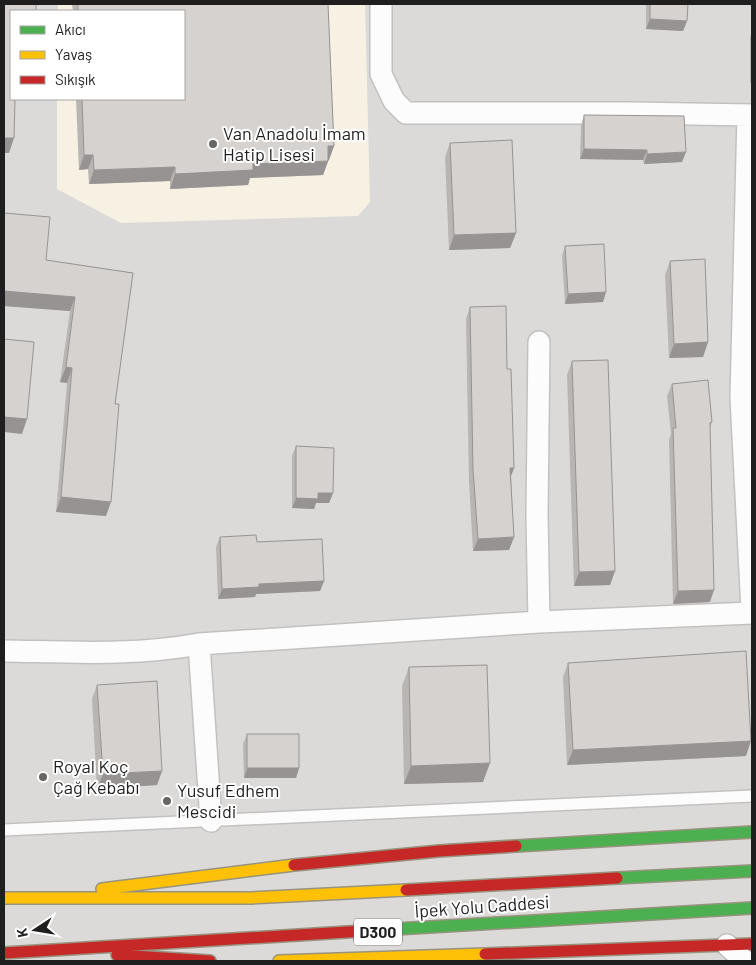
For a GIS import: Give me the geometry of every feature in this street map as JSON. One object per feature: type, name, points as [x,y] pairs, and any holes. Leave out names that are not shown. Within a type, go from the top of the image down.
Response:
[{"type":"main road","points":[[37,897],[302,864],[420,853],[752,832]]},
{"type":"main road","name":"İpek Yolu Caddesi","points":[[4,898],[251,898],[752,870]]},
{"type":"main road","name":"İpek Yolu Caddesi","points":[[4,953],[752,908]]},
{"type":"main road","points":[[279,961],[752,944]]},
{"type":"main road","points":[[48,951],[210,961]]},
{"type":"street","points":[[4,651],[100,653],[173,649],[199,644],[539,622],[752,612],[741,398],[750,115],[621,112],[406,114],[394,101],[381,74],[381,4]]},
{"type":"street","points":[[539,342],[536,515],[539,622]]},
{"type":"street","points":[[199,644],[211,821]]},
{"type":"street","points":[[727,945],[745,961]]},
{"type":"lane","points":[[4,830],[752,796]]},
{"type":"shaded area","points":[[4,4],[752,4],[752,961],[4,961]]},
{"type":"shaded area","name":"Van Anadolu İmam Hatip Lisesi","points":[[58,4],[365,4],[370,202],[358,216],[121,223],[57,189],[57,100],[185,100],[185,10],[58,10]]},
{"type":"building","points":[[4,4],[36,4],[36,10],[10,10],[10,100],[15,100],[14,138],[4,138]]},
{"type":"building","points":[[78,4],[328,4],[334,146],[328,146],[328,161],[253,164],[253,170],[175,174],[175,167],[94,170],[93,155],[84,155],[82,100],[185,100],[185,10],[78,10]]},
{"type":"building","points":[[650,4],[688,4],[687,21],[650,19]]},
{"type":"building","points":[[584,115],[684,116],[686,152],[647,154],[647,150],[584,149]]},
{"type":"building","points":[[512,140],[516,233],[454,235],[450,143]]},
{"type":"building","points":[[4,213],[50,217],[46,260],[133,273],[115,404],[119,404],[111,502],[61,497],[72,368],[66,367],[75,297],[4,291]]},
{"type":"building","points":[[604,244],[606,292],[568,294],[565,246]]},
{"type":"building","points":[[705,259],[708,342],[674,344],[670,261]]},
{"type":"building","points":[[506,306],[507,369],[511,369],[514,468],[510,468],[514,537],[478,539],[473,469],[470,307]]},
{"type":"building","points":[[4,339],[34,342],[27,419],[4,417]]},
{"type":"building","points":[[608,360],[615,571],[579,572],[572,361]]},
{"type":"building","points":[[708,380],[712,422],[710,423],[714,590],[678,591],[673,428],[676,428],[672,384]]},
{"type":"building","points":[[296,446],[334,448],[333,493],[318,493],[318,499],[296,498]]},
{"type":"building","points":[[256,535],[257,542],[322,539],[324,581],[259,584],[259,587],[222,589],[220,537]]},
{"type":"building","points":[[746,651],[751,741],[573,750],[568,663]]},
{"type":"building","points":[[487,665],[490,763],[411,766],[409,667]]},
{"type":"building","points":[[157,681],[162,771],[103,774],[97,685]]},
{"type":"building","points":[[247,734],[299,734],[299,768],[247,768]]},
{"type":"traffic: fast","points":[[516,846],[752,832]]},
{"type":"traffic: fast","points":[[617,878],[752,871]]},
{"type":"traffic: fast","points":[[379,930],[752,908]]},
{"type":"traffic: slow","points":[[102,889],[294,865]]},
{"type":"traffic: slow","points":[[4,898],[251,898],[406,890]]},
{"type":"traffic: slow","points":[[279,961],[485,954]]},
{"type":"traffic: jam","points":[[294,865],[439,851],[516,846]]},
{"type":"traffic: jam","points":[[406,890],[617,878]]},
{"type":"traffic: jam","points":[[4,953],[379,930]]},
{"type":"traffic: jam","points":[[485,954],[752,944]]},
{"type":"traffic: jam","points":[[117,955],[210,961]]},
{"type":"place","name":"Van Anadolu İmam Hatip Lisesi","points":[[213,144]]},
{"type":"place","name":"Royal Koç Çağ Kebabı","points":[[43,777]]},
{"type":"place","name":"Yusuf Edhem Mescidi","points":[[167,801]]}]
